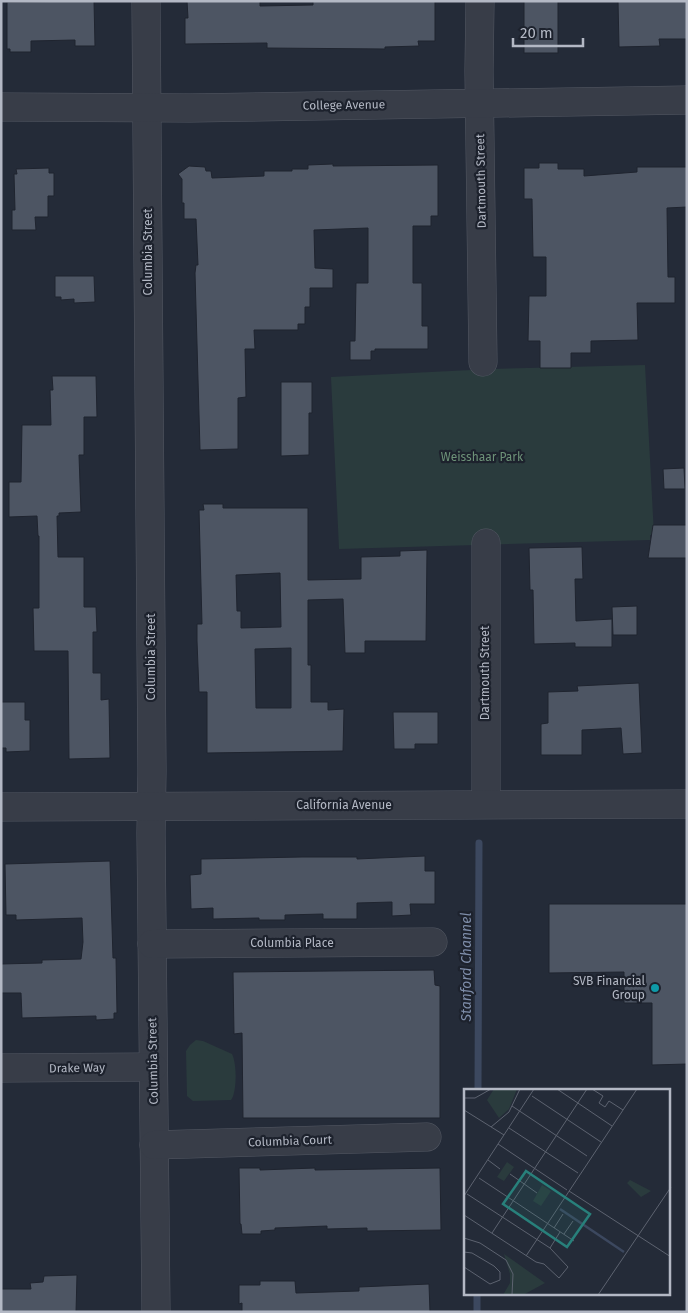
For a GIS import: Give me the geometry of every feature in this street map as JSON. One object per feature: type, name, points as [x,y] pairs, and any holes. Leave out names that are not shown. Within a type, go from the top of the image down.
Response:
[{"type":"street","name":"Columbia Street","points":[[146,1],[152,806],[150,833],[156,1312]]},
{"type":"street","name":"Dartmouth Street","points":[[480,1],[483,362]]},
{"type":"street","name":"College Avenue","points":[[1,107],[687,100]]},
{"type":"street","name":"Dartmouth Street","points":[[486,543],[486,804]]},
{"type":"street","name":"California Avenue","points":[[1,806],[687,804]]},
{"type":"street","name":"Columbia Place","points":[[152,944],[433,942]]},
{"type":"street","name":"Drake Way","points":[[1,1068],[153,1067]]},
{"type":"street","name":"Columbia Court","points":[[154,1145],[427,1137]]},
{"type":"green space","name":"Weisshaar Park","points":[[645,365],[654,535],[650,535],[650,540],[339,549],[331,377],[491,369]]},
{"type":"green space","points":[[196,1040],[203,1041],[232,1054],[236,1078],[231,1100],[193,1101],[187,1096],[186,1051]]},
{"type":"building","points":[[94,1],[95,46],[75,46],[75,40],[31,41],[31,52],[10,52],[10,49],[7,49],[7,2]]},
{"type":"building","points":[[187,1],[260,1],[260,6],[313,5],[313,1],[435,1],[435,41],[418,41],[419,46],[385,47],[385,49],[267,48],[267,43],[185,44],[185,18],[188,18]]},
{"type":"building","points":[[524,1],[558,1],[558,53],[524,53]]},
{"type":"building","points":[[618,1],[687,1],[687,39],[659,39],[660,46],[619,47]]},
{"type":"building","points":[[539,163],[558,163],[558,169],[584,169],[584,176],[637,172],[637,167],[687,167],[687,207],[667,208],[668,277],[675,277],[675,303],[637,303],[638,340],[591,341],[591,353],[571,353],[571,368],[540,368],[540,341],[528,341],[529,296],[546,296],[546,257],[533,257],[532,199],[524,199],[524,168],[539,168]]},
{"type":"building","points":[[333,164],[333,166],[438,165],[438,216],[431,216],[431,226],[413,226],[413,283],[422,283],[422,326],[428,326],[428,349],[375,349],[375,351],[371,351],[371,360],[350,360],[350,341],[355,341],[356,283],[368,283],[368,228],[314,230],[315,268],[333,269],[333,288],[310,288],[310,307],[305,307],[305,324],[298,324],[298,330],[254,330],[255,349],[245,349],[246,397],[238,398],[238,449],[200,450],[195,273],[196,265],[198,265],[196,219],[184,219],[182,179],[178,174],[189,166],[205,167],[206,171],[211,171],[212,178],[264,176],[264,171],[292,171],[292,169],[308,169],[308,165]]},
{"type":"building","points":[[49,168],[49,173],[54,173],[54,196],[48,196],[48,217],[35,217],[36,230],[12,230],[12,210],[15,210],[14,174],[17,174],[16,169]]},
{"type":"building","points":[[55,276],[94,276],[95,302],[74,303],[74,299],[61,300],[61,297],[55,297]]},
{"type":"building","points":[[52,376],[96,376],[97,417],[84,417],[84,455],[79,455],[81,512],[59,513],[59,516],[57,516],[58,557],[84,557],[84,607],[96,607],[97,632],[93,632],[93,673],[101,673],[101,700],[109,699],[110,758],[69,759],[68,651],[34,651],[33,608],[39,608],[39,536],[37,516],[9,517],[9,482],[21,482],[22,425],[51,425],[50,390],[53,390]]},
{"type":"building","points":[[281,382],[312,382],[312,413],[309,413],[309,455],[281,456]]},
{"type":"building","points":[[684,468],[685,489],[664,489],[663,469]]},
{"type":"building","points":[[203,504],[223,504],[223,508],[308,508],[308,580],[361,579],[361,557],[400,556],[400,551],[427,550],[426,641],[365,641],[365,653],[345,653],[343,599],[308,600],[308,665],[311,665],[311,702],[328,702],[328,710],[344,709],[343,751],[207,753],[207,692],[199,692],[197,641],[197,624],[202,624],[199,510],[204,510]],"holes":[[[280,573],[281,627],[241,628],[241,611],[237,611],[236,575]],[[291,648],[291,708],[256,708],[255,649]]]},
{"type":"building","points":[[653,525],[687,525],[687,558],[648,558]]},
{"type":"building","points":[[582,547],[583,579],[575,579],[576,621],[612,619],[612,647],[575,647],[575,643],[534,644],[533,590],[530,590],[529,548]]},
{"type":"building","points":[[637,606],[637,635],[613,635],[612,607]]},
{"type":"building","points":[[639,683],[642,753],[623,754],[621,728],[582,730],[582,755],[541,755],[541,724],[548,723],[548,692],[578,691],[577,686]]},
{"type":"building","points":[[1,702],[25,702],[25,720],[30,720],[30,751],[6,752],[6,748],[1,748]]},
{"type":"building","points":[[393,712],[438,712],[438,744],[415,744],[415,749],[394,749]]},
{"type":"building","points":[[425,856],[425,871],[435,871],[435,904],[410,904],[411,915],[392,916],[392,902],[357,903],[357,919],[323,919],[323,914],[285,915],[285,920],[259,920],[259,918],[213,919],[213,908],[191,909],[190,875],[201,874],[201,859],[357,857],[357,859]]},
{"type":"building","points":[[110,861],[113,958],[116,958],[117,1013],[114,1013],[114,1019],[96,1020],[96,1016],[22,1018],[21,993],[1,993],[1,964],[42,963],[42,960],[81,959],[83,942],[82,918],[16,920],[16,915],[6,915],[5,864]]},
{"type":"building","name":"SVB Financial Group","points":[[549,904],[687,904],[687,1064],[652,1065],[652,1003],[624,1003],[624,972],[549,973]]},
{"type":"building","points":[[434,970],[435,985],[440,986],[440,1118],[243,1118],[242,1033],[234,1034],[233,972]]},
{"type":"building","points":[[239,1168],[260,1168],[260,1170],[315,1168],[315,1170],[440,1168],[441,1230],[367,1231],[367,1228],[327,1229],[327,1226],[275,1228],[275,1230],[261,1231],[261,1234],[242,1234],[240,1224]]},
{"type":"building","points":[[77,1275],[76,1312],[1,1312],[1,1289],[31,1289],[30,1283],[43,1282],[44,1276]]},
{"type":"building","points":[[260,1281],[295,1281],[296,1293],[359,1291],[359,1287],[429,1284],[430,1312],[242,1312],[242,1303],[239,1304],[239,1285],[260,1285]]},
{"type":"waterway","name":"Stanford Channel","points":[[478,1089],[479,843]]},
{"type":"waterway","name":"Stanford Channel","points":[[477,1296],[477,1312]]},
{"type":"place","name":"SVB Financial Group","points":[[655,988]]}]
